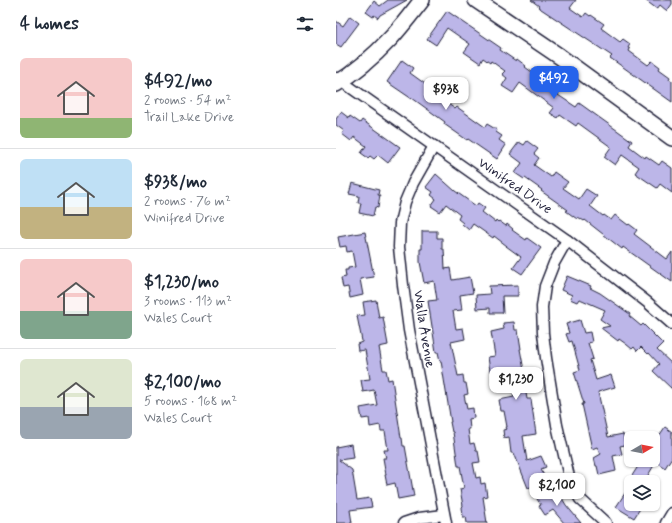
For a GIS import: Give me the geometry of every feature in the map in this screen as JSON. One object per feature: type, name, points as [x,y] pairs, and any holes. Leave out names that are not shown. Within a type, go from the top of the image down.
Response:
[{"type":"street","points":[[338,81],[357,69],[380,49],[392,37],[422,0]]},
{"type":"street","points":[[476,0],[559,56],[672,138]]},
{"type":"street","name":"Winifred Drive","points":[[338,81],[434,146],[567,240],[647,302],[672,324]]},
{"type":"street","name":"Walla Avenue","points":[[434,146],[413,182],[405,202],[400,223],[399,247],[409,330],[445,519]]},
{"type":"street","points":[[567,240],[554,264],[545,286],[542,307],[546,358],[556,425],[570,481],[580,499],[606,523]]},
{"type":"street","points":[[666,523],[672,513]]},
{"type":"street","points":[[404,523],[419,518],[445,519]]},
{"type":"building","points":[[388,0],[407,0],[380,15],[378,18],[374,15],[373,17],[366,12],[374,1],[380,6]]},
{"type":"building","points":[[531,0],[576,0],[570,8],[583,17],[586,13],[590,16],[591,15],[604,24],[601,28],[620,42],[623,39],[630,44],[628,48],[630,49],[629,51],[648,65],[652,61],[660,67],[659,69],[670,77],[669,79],[672,81],[672,102],[610,58],[612,56],[538,7],[539,6]]},
{"type":"building","points":[[645,0],[672,0],[672,4],[667,11],[660,5],[657,9]]},
{"type":"building","points":[[447,11],[501,48],[500,50],[516,61],[517,59],[526,66],[525,67],[547,83],[548,81],[558,89],[555,93],[576,107],[579,103],[632,141],[629,146],[645,158],[646,156],[659,165],[662,161],[672,168],[672,193],[660,184],[657,188],[635,173],[639,167],[622,155],[615,165],[604,157],[611,147],[578,123],[576,126],[560,115],[558,118],[550,113],[554,108],[520,83],[513,93],[502,86],[507,78],[502,74],[505,71],[491,61],[490,63],[483,58],[480,63],[464,52],[470,44],[447,28],[436,45],[427,39]]},
{"type":"building","points":[[350,16],[359,23],[341,47],[336,44],[336,21],[343,26]]},
{"type":"building","points":[[402,60],[413,68],[410,73],[428,86],[431,81],[442,89],[438,96],[455,109],[457,107],[485,127],[487,124],[497,130],[496,132],[502,136],[499,140],[506,145],[497,159],[444,124],[445,122],[387,82]]},
{"type":"building","points":[[341,112],[360,123],[362,120],[400,147],[388,163],[378,155],[374,159],[370,156],[368,158],[361,153],[366,146],[354,137],[351,141],[342,134],[344,131],[336,125],[336,119]]},
{"type":"building","points":[[527,141],[538,149],[534,154],[539,158],[534,165],[551,177],[554,172],[568,182],[563,188],[579,199],[586,189],[597,196],[590,206],[603,216],[604,215],[611,220],[615,215],[628,225],[629,224],[637,230],[634,234],[667,259],[672,252],[672,282],[623,247],[622,249],[585,220],[584,221],[578,217],[577,219],[566,211],[568,210],[541,191],[542,190],[515,173],[522,163],[510,154],[519,142],[524,145]]},
{"type":"building","points":[[436,174],[455,191],[476,206],[478,203],[485,208],[482,212],[495,222],[496,220],[498,222],[499,221],[506,226],[507,224],[513,229],[512,230],[526,240],[527,238],[541,248],[522,274],[513,268],[521,257],[494,236],[493,238],[473,224],[469,230],[458,219],[460,215],[446,204],[440,212],[431,206],[436,199],[431,195],[433,192],[426,187]]},
{"type":"building","points":[[352,183],[379,190],[378,195],[380,195],[378,208],[375,207],[373,216],[359,213],[361,203],[358,203],[359,196],[349,194]]},
{"type":"building","points":[[422,231],[437,231],[437,238],[442,238],[445,269],[450,268],[452,280],[470,277],[473,293],[460,295],[462,310],[453,311],[456,329],[463,328],[465,339],[451,342],[458,376],[463,375],[464,383],[466,383],[468,394],[464,395],[467,409],[473,408],[474,418],[469,419],[470,429],[468,429],[470,444],[474,443],[476,451],[478,451],[480,462],[473,463],[476,478],[480,477],[481,484],[485,483],[487,496],[483,497],[487,523],[467,523],[466,517],[463,517],[460,489],[464,488],[460,466],[458,466],[450,422],[441,361],[438,352],[436,352],[428,301],[437,300],[434,281],[424,283],[420,262]]},
{"type":"building","points":[[365,232],[374,277],[360,279],[363,295],[350,298],[348,287],[343,288],[341,278],[346,277],[345,270],[355,267],[352,251],[347,252],[346,246],[340,247],[338,237]]},
{"type":"building","points":[[567,276],[591,286],[590,288],[600,293],[630,314],[629,316],[641,326],[643,324],[663,344],[657,350],[672,364],[672,389],[653,371],[659,364],[649,353],[648,354],[641,347],[637,351],[634,347],[632,349],[619,339],[618,341],[601,328],[610,326],[600,319],[605,310],[579,299],[577,302],[570,299],[572,295],[561,290]]},
{"type":"building","points":[[518,285],[518,296],[502,296],[503,313],[490,313],[490,308],[477,309],[476,295],[490,294],[489,286]]},
{"type":"building","points":[[376,300],[379,318],[383,317],[388,345],[379,347],[383,370],[386,370],[388,380],[392,379],[401,438],[403,446],[405,446],[414,496],[398,499],[395,483],[387,485],[385,475],[383,458],[386,458],[384,450],[388,450],[385,431],[381,431],[380,425],[370,427],[369,418],[362,419],[360,408],[377,405],[374,390],[363,392],[361,380],[370,379],[365,350],[358,351],[357,344],[362,341],[357,316],[365,315],[363,302]]},
{"type":"building","points":[[580,320],[584,333],[590,332],[592,342],[588,343],[593,359],[590,360],[596,380],[611,375],[615,387],[598,392],[608,437],[623,434],[624,445],[620,446],[622,454],[613,456],[616,471],[599,475],[594,458],[601,454],[597,447],[592,449],[582,404],[584,404],[574,372],[580,370],[572,341],[569,342],[566,334],[569,333],[566,324]]},
{"type":"building","points":[[514,322],[515,330],[518,330],[526,381],[524,381],[527,399],[531,399],[536,434],[523,436],[527,461],[541,456],[546,467],[541,469],[546,481],[528,488],[514,453],[511,453],[509,437],[504,438],[503,430],[507,429],[507,427],[504,411],[501,411],[499,400],[514,397],[512,382],[503,383],[501,369],[490,371],[488,357],[495,356],[491,332],[504,329],[503,323]]},
{"type":"building","points":[[665,427],[672,432],[672,457],[665,468],[660,465],[660,434]]},
{"type":"building","points":[[351,444],[353,458],[339,460],[352,470],[357,500],[370,498],[372,507],[350,510],[352,523],[336,523],[336,447]]},
{"type":"building","points":[[638,467],[653,467],[648,475],[632,475]]},
{"type":"building","points":[[556,488],[566,505],[581,523],[564,523],[553,510],[545,515],[539,506],[541,505],[537,499]]},
{"type":"building","points":[[624,495],[624,511],[638,511],[634,518],[616,507]]}]
